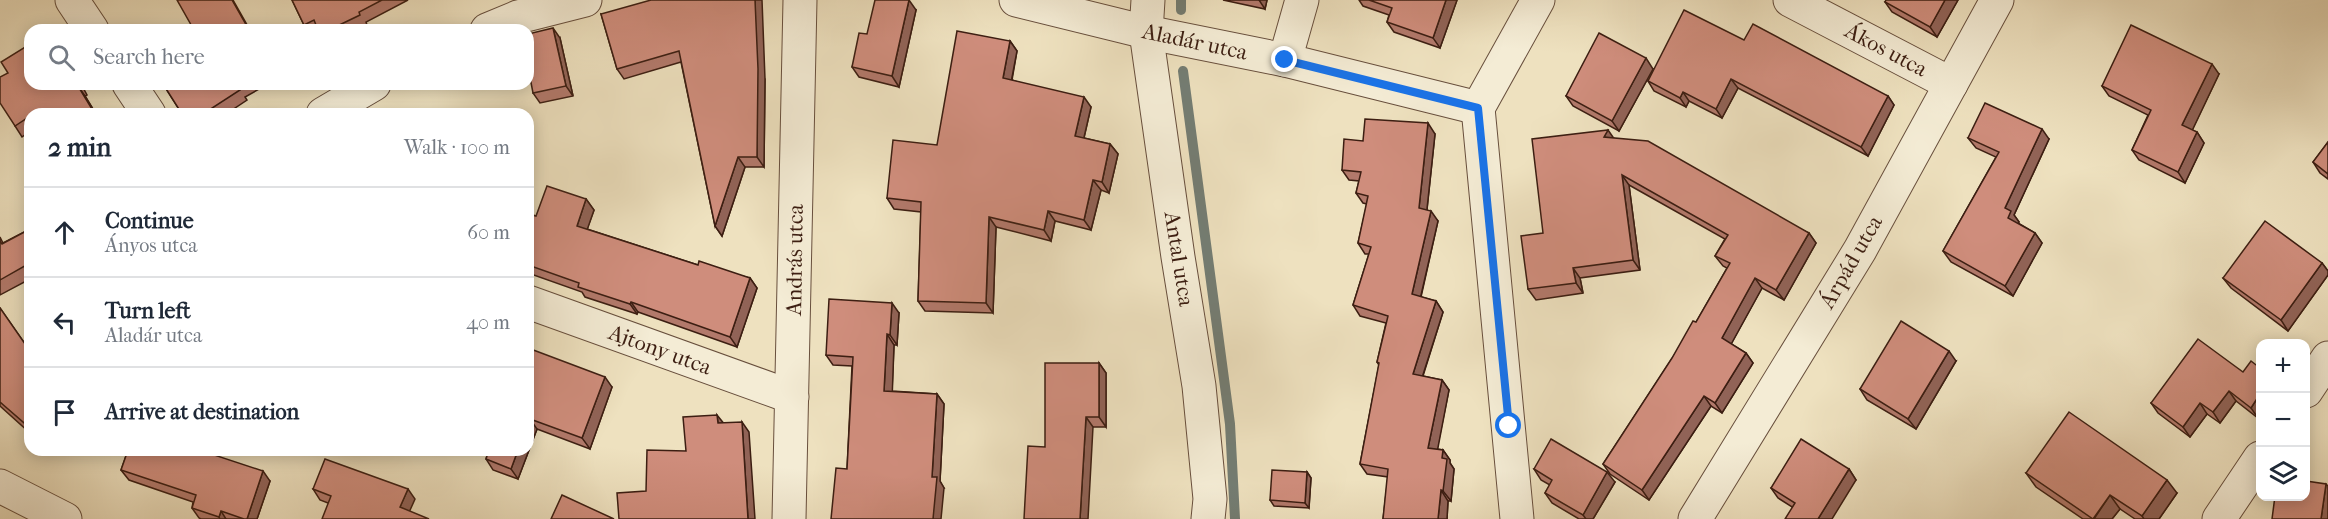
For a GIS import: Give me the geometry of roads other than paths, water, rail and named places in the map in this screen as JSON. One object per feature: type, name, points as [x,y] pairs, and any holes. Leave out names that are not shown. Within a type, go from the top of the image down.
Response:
[{"type":"street","points":[[72,0],[88,24]]},
{"type":"street","points":[[501,24],[518,17],[585,0]]},
{"type":"street","name":"András utca","points":[[789,519],[800,0]]},
{"type":"street","name":"Aladár utca","points":[[1016,0],[1146,32],[1285,60],[1478,108]]},
{"type":"street","name":"Antal utca","points":[[1148,0],[1146,32],[1199,386],[1210,499],[1208,519]]},
{"type":"street","points":[[1285,60],[1302,0]]},
{"type":"street","points":[[1517,519],[1478,108],[1538,0]]},
{"type":"street","name":"Ákos utca","points":[[1790,0],[1951,84]]},
{"type":"street","name":"Árpád utca","points":[[1695,519],[1860,250],[1997,0]]},
{"type":"street","points":[[133,90],[145,108]]},
{"type":"street","points":[[333,108],[364,90]]},
{"type":"street","name":"Ajtony utca","points":[[534,304],[792,397]]},
{"type":"street","points":[[2310,385],[2328,358]]},
{"type":"street","points":[[2219,519],[2256,464]]},
{"type":"street","points":[[0,486],[65,519]]},
{"type":"waterway","points":[[1181,0],[1181,10]]},
{"type":"waterway","points":[[1183,71],[1230,424],[1235,519]]}]
